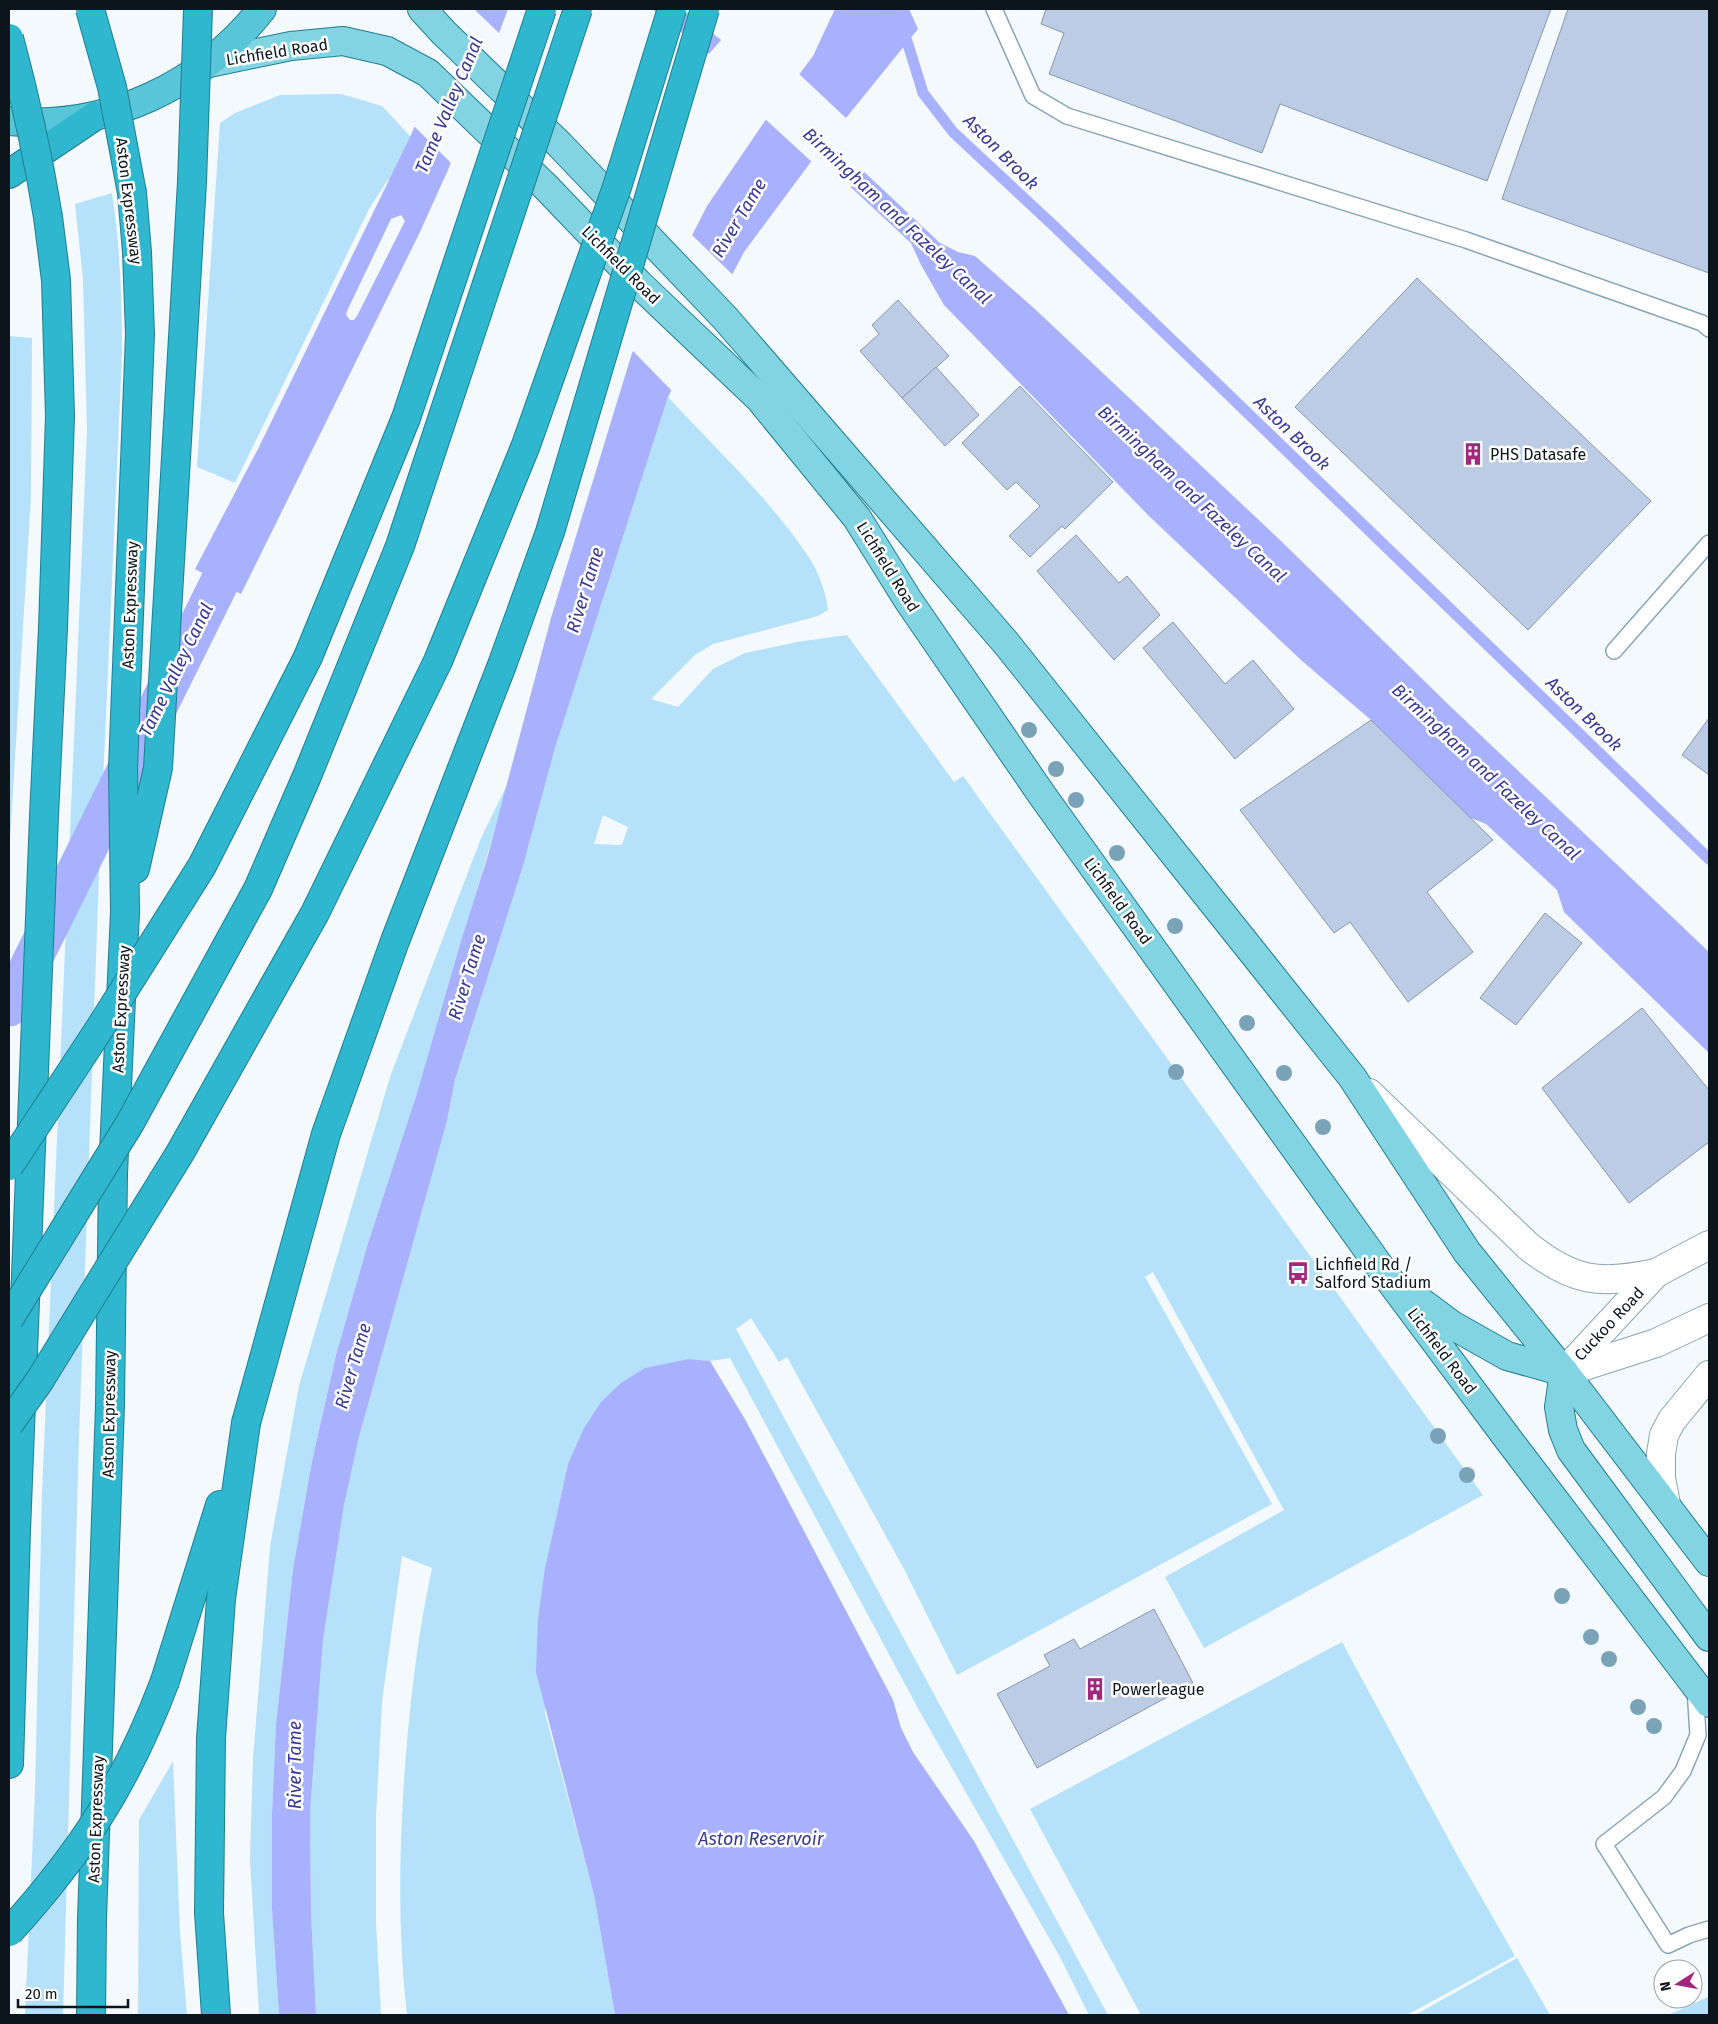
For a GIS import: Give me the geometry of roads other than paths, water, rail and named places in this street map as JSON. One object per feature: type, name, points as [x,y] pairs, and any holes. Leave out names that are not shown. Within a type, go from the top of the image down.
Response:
[{"type":"highway","name":"Aston Expressway","points":[[90,9],[112,87],[132,193],[137,252],[140,334],[123,768],[125,912],[112,1174],[110,1405],[92,1919],[91,2015]]},
{"type":"highway","points":[[125,912],[158,768],[192,182],[198,9]]},
{"type":"highway","points":[[9,121],[59,121],[95,116],[136,103],[166,90],[209,63],[245,31],[262,9]]},
{"type":"highway","points":[[9,1166],[100,1028],[202,866],[308,657],[406,418],[542,9]]},
{"type":"highway","points":[[9,1319],[130,1124],[258,889],[304,785],[400,546],[578,9]]},
{"type":"highway","points":[[9,1424],[40,1380],[180,1153],[296,947],[315,913],[438,661],[526,444],[617,187],[672,9]]},
{"type":"highway","points":[[9,1932],[45,1892],[87,1837],[139,1746],[165,1681],[246,1423],[326,1134],[395,942],[502,665],[550,532],[705,9]]},
{"type":"highway","points":[[9,38],[40,165],[48,217],[56,280],[60,416],[16,1531],[9,1764]]},
{"type":"highway","points":[[9,174],[95,116]]},
{"type":"highway","points":[[216,2015],[209,1912],[212,1738],[221,1599],[246,1423]]},
{"type":"main road","name":"Lichfield Road","points":[[422,9],[444,33],[560,145],[725,318],[1006,643],[1352,1077],[1467,1252],[1564,1372],[1709,1562]]},
{"type":"main road","name":"Lichfield Road","points":[[209,63],[291,46],[343,41],[388,52],[428,73],[544,185],[639,284],[759,398],[857,518],[908,600],[1042,795],[1388,1278],[1702,1694]]},
{"type":"main road","points":[[1352,1077],[1528,1246],[1549,1263],[1570,1274],[1589,1278],[1634,1278],[1656,1273]]},
{"type":"main road","name":"Cuckoo Road","points":[[1564,1372],[1656,1273],[1709,1245]]},
{"type":"main road","points":[[1388,1278],[1452,1324],[1507,1356],[1564,1372],[1559,1407],[1563,1430],[1571,1450],[1709,1637]]},
{"type":"main road","name":"Cuckoo Road","points":[[1564,1372],[1656,1343],[1709,1318]]},
{"type":"main road","points":[[1666,1504],[1661,1478],[1661,1454],[1664,1435],[1672,1420],[1709,1375]]},
{"type":"lane","points":[[994,9],[1033,96],[1067,116],[1466,240],[1702,323],[1709,329]]},
{"type":"lane","points":[[1614,651],[1709,542]]},
{"type":"lane","points":[[1702,1694],[1698,1735],[1683,1771],[1664,1797],[1604,1844],[1668,1945],[1689,1934],[1709,1929]]},
{"type":"water","points":[[466,9],[508,9],[448,170],[419,234],[241,594],[195,569],[259,447],[410,137]],"holes":[[[401,215],[405,221],[357,316],[354,320],[350,320],[346,315],[347,311],[391,219]]]},
{"type":"water","points":[[652,9],[683,9],[721,40],[783,96],[813,56],[835,9],[909,9],[918,29],[829,139],[940,243],[958,252],[975,256],[1037,311],[1281,541],[1452,708],[1709,952],[1709,1053],[1564,912],[1557,890],[1486,824],[1468,817],[1371,720],[1301,660],[1149,516],[944,305],[921,265],[911,243],[816,155],[744,252],[668,397],[555,748],[523,866],[455,1080],[447,1121],[359,1437],[344,1505],[323,1640],[310,1813],[311,1912],[316,2015],[279,2015],[272,1909],[272,1814],[276,1724],[293,1569],[312,1461],[336,1355],[368,1243],[417,1093],[488,855],[551,618],[632,353],[707,206],[771,112],[709,54]]},
{"type":"water","name":"Aston Reservoir","points":[[689,1359],[710,1361],[746,1421],[893,1700],[901,1728],[913,1752],[974,1841],[1069,2015],[615,2015],[594,1895],[536,1672],[538,1619],[545,1568],[568,1464],[584,1428],[601,1402],[621,1383],[645,1368]]},
{"type":"waterway","name":"Aston Brook","points":[[887,9],[907,41],[923,93],[953,132],[1055,227],[1709,859]]},
{"type":"waterway","name":"Tame Valley Canal","points":[[9,1007],[243,535]]},
{"type":"place","name":"PHS Datasafe","points":[[1473,454]]},
{"type":"place","name":"Lichfield Rd / Salford Stadium","points":[[1298,1273]]},
{"type":"place","name":"Powerleague","points":[[1095,1689]]},
{"type":"water label","name":"Birmingham and Fazeley Canal","points":[[897,216]]},
{"type":"water label","name":"River Tame","points":[[739,218]]},
{"type":"water label","name":"Birmingham and Fazeley Canal","points":[[1192,494]]},
{"type":"water label","name":"River Tame","points":[[585,590]]},
{"type":"water label","name":"Birmingham and Fazeley Canal","points":[[1486,772]]},
{"type":"water label","name":"River Tame","points":[[467,977]]},
{"type":"water label","name":"River Tame","points":[[353,1366]]},
{"type":"water label","name":"River Tame","points":[[295,1765]]}]
